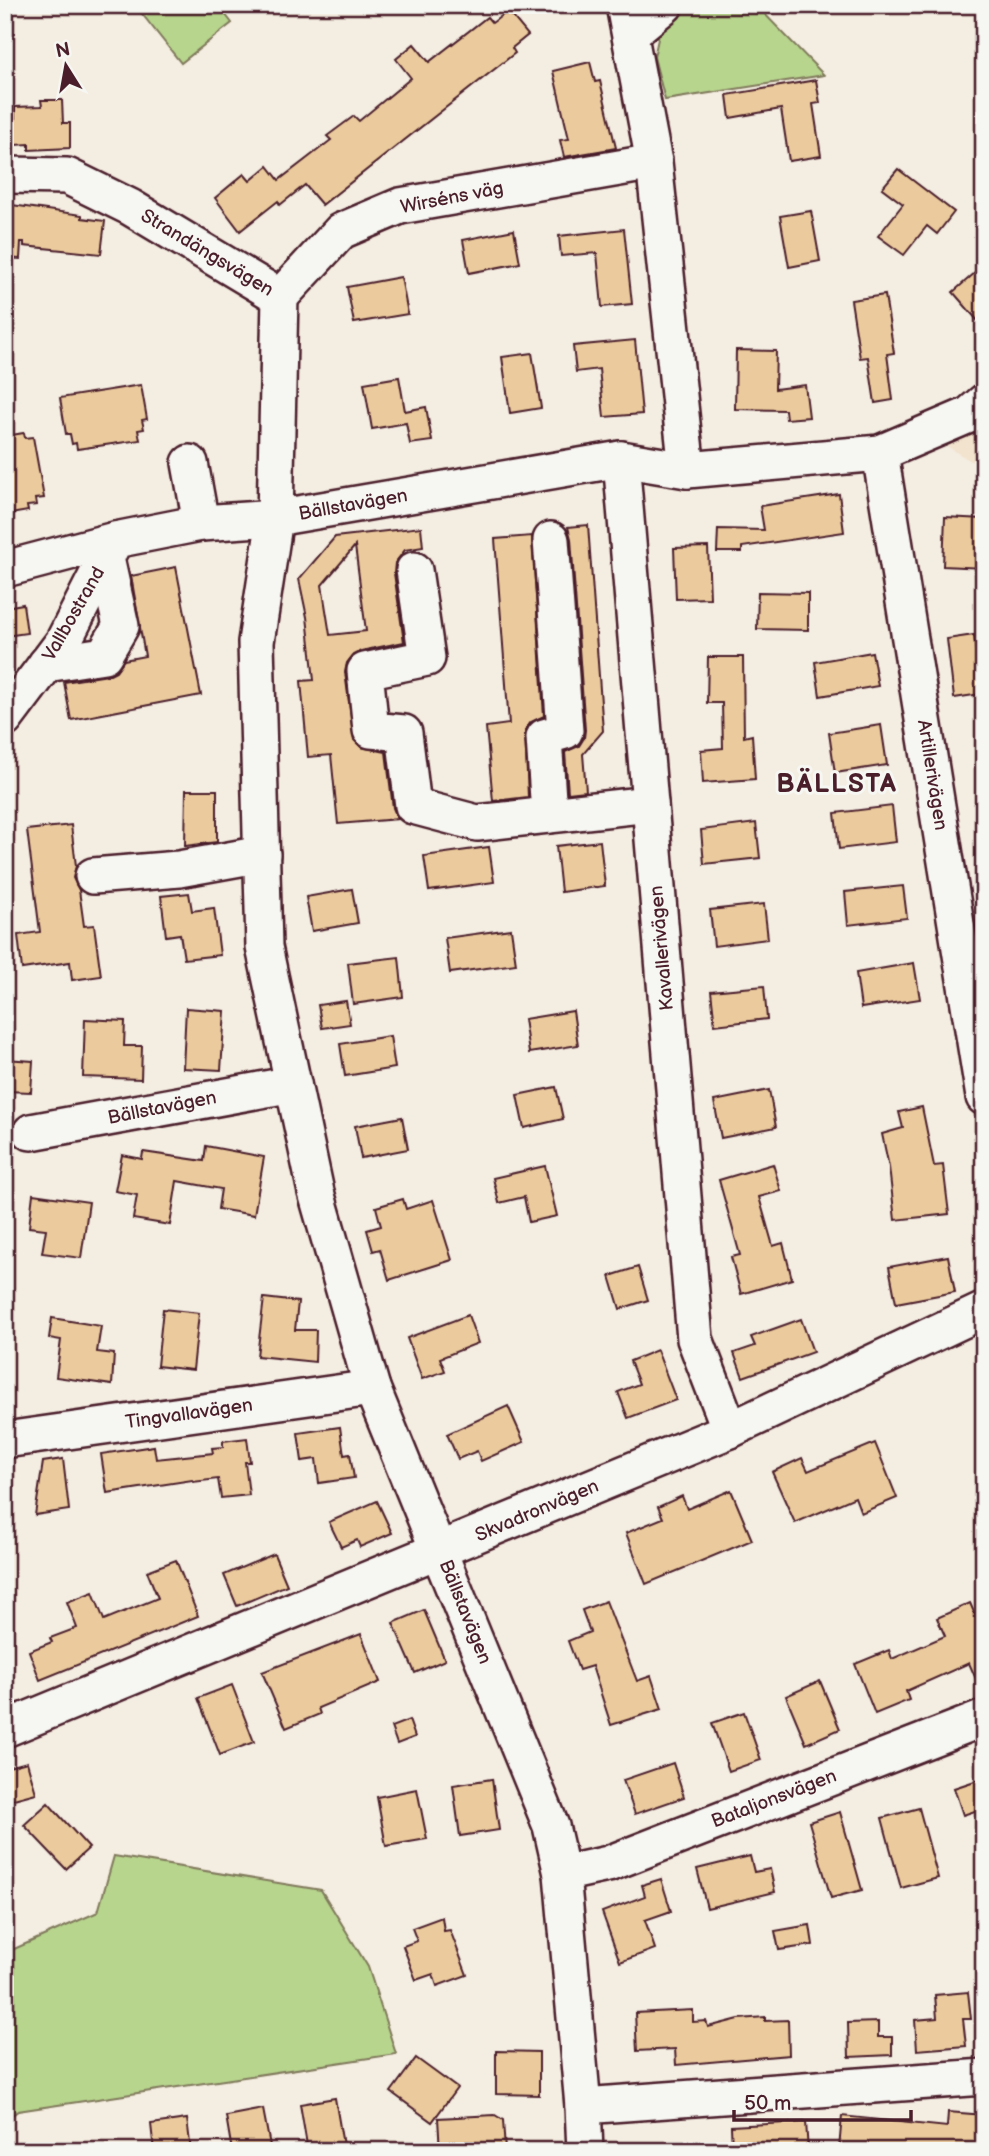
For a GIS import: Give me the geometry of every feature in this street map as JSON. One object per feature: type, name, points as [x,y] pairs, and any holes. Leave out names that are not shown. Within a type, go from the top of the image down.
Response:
[{"type":"street","points":[[666,5],[628,19],[654,162],[687,470]]},
{"type":"street","name":"Wirséns väg","points":[[280,297],[341,231],[400,206],[654,162]]},
{"type":"street","name":"Strandängsvägen","points":[[5,175],[67,176],[130,207],[280,297],[275,518]]},
{"type":"street","name":"Bällstavägen","points":[[584,2151],[583,2106],[562,1874],[551,1826],[372,1388],[316,1192],[264,947],[256,642],[275,518],[621,459],[687,470],[880,453],[969,415],[984,402]]},
{"type":"street","name":"Artillerivägen","points":[[880,453],[984,1097]]},
{"type":"street","name":"Kavallerivägen","points":[[621,459],[695,1339],[730,1430]]},
{"type":"street","points":[[190,463],[201,523]]},
{"type":"street","name":"Vallbostrand","points":[[5,569],[111,549],[201,523],[275,518]]},
{"type":"street","points":[[549,816],[544,737],[565,731],[551,540]]},
{"type":"street","name":"Vallbostrand","points":[[5,719],[63,642],[111,549]]},
{"type":"street","points":[[414,570],[427,658],[365,671],[371,730],[404,733],[413,806],[477,823],[650,804]]},
{"type":"street","points":[[93,876],[180,869],[262,854]]},
{"type":"street","name":"Bällstavägen","points":[[31,1132],[293,1084]]},
{"type":"street","name":"Skvadronvägen","points":[[5,1729],[441,1552],[730,1430],[984,1310]]},
{"type":"street","name":"Tingvallavägen","points":[[5,1440],[372,1388]]},
{"type":"street","name":"Bataljonsvägen","points":[[562,1874],[608,1864],[984,1718]]},
{"type":"street","points":[[583,2106],[984,2077]]},
{"type":"shaded area","points":[[984,409],[984,469],[945,445]]},
{"type":"green space","points":[[135,5],[218,5],[232,23],[181,63]]},
{"type":"green space","points":[[682,5],[756,5],[824,75],[665,100],[654,57],[661,25]]},
{"type":"green space","points":[[114,1856],[321,1890],[368,1967],[396,2054],[18,2111],[5,2120],[5,1953],[98,1912]]},
{"type":"building","points":[[508,11],[528,35],[512,48],[515,53],[322,205],[305,185],[280,205],[278,201],[240,231],[215,198],[244,174],[250,181],[268,166],[279,180],[331,140],[327,136],[354,116],[359,121],[411,78],[396,59],[414,44],[429,62],[487,17],[492,23]]},
{"type":"building","points":[[590,62],[595,82],[600,81],[616,148],[564,157],[560,140],[569,139],[553,71]]},
{"type":"building","points":[[816,80],[820,103],[813,104],[821,156],[789,161],[781,109],[730,118],[727,95]]},
{"type":"building","points":[[41,100],[62,100],[63,123],[70,123],[70,148],[29,150],[29,144],[15,145],[15,107],[42,106]]},
{"type":"building","points":[[898,169],[954,212],[937,234],[927,226],[904,255],[878,236],[903,204],[882,188]]},
{"type":"building","points":[[5,204],[105,221],[101,254],[24,246],[24,242],[21,242],[20,259],[5,258]]},
{"type":"building","points":[[811,211],[820,261],[789,267],[780,216]]},
{"type":"building","points":[[624,229],[632,304],[602,307],[597,253],[561,256],[559,236]]},
{"type":"building","points":[[514,230],[520,263],[469,273],[463,240]]},
{"type":"building","points":[[984,265],[984,328],[953,292]]},
{"type":"building","points":[[401,277],[408,314],[354,323],[347,287]]},
{"type":"building","points":[[885,295],[894,353],[887,354],[893,400],[875,403],[868,357],[860,358],[851,300]]},
{"type":"building","points":[[635,340],[642,414],[604,417],[599,369],[576,372],[573,346]]},
{"type":"building","points":[[736,350],[776,351],[775,389],[805,385],[809,417],[786,419],[785,410],[735,409]]},
{"type":"building","points":[[532,353],[541,408],[510,413],[502,357]]},
{"type":"building","points":[[399,377],[405,411],[426,407],[432,441],[410,444],[406,423],[372,429],[364,383]]},
{"type":"building","points":[[141,385],[147,419],[142,420],[144,429],[138,430],[140,440],[77,449],[76,443],[72,444],[70,434],[66,434],[60,398]]},
{"type":"building","points":[[24,433],[25,438],[33,437],[44,498],[35,499],[36,505],[27,506],[28,511],[5,515],[5,436]]},
{"type":"building","points":[[839,494],[844,532],[742,547],[742,552],[717,552],[718,529],[764,530],[760,506]]},
{"type":"building","points":[[945,517],[984,519],[984,568],[943,566]]},
{"type":"building","points":[[588,525],[603,731],[583,754],[586,791],[568,793],[565,752],[579,746],[585,730],[568,527]]},
{"type":"building","points":[[421,527],[423,547],[405,550],[395,563],[394,573],[404,642],[353,655],[345,672],[354,740],[361,747],[386,752],[393,808],[398,819],[338,824],[331,755],[308,757],[301,681],[314,680],[307,617],[299,579],[335,537]],"holes":[[[355,546],[366,631],[330,635],[322,585]]]},
{"type":"building","points":[[532,536],[544,716],[531,722],[525,730],[528,797],[493,801],[486,727],[509,724],[495,539]]},
{"type":"building","points":[[708,547],[710,598],[676,599],[674,548]]},
{"type":"building","points":[[176,567],[201,695],[71,720],[64,682],[108,675],[116,671],[124,660],[145,656],[131,576]]},
{"type":"building","points":[[758,592],[808,593],[808,630],[757,629]]},
{"type":"building","points":[[23,604],[27,633],[5,636],[5,607]]},
{"type":"building","points":[[974,635],[981,694],[954,698],[947,639]]},
{"type":"building","points":[[872,652],[878,686],[820,696],[815,662]]},
{"type":"building","points":[[708,657],[743,657],[744,737],[752,735],[755,779],[703,783],[701,750],[723,748],[722,703],[707,703]]},
{"type":"building","points":[[881,725],[887,765],[835,773],[829,733]]},
{"type":"building","points":[[186,790],[217,790],[217,842],[185,846]]},
{"type":"building","points":[[892,806],[896,842],[839,849],[835,813]]},
{"type":"building","points":[[756,823],[760,858],[704,864],[701,830]]},
{"type":"building","points":[[71,825],[76,866],[73,878],[79,890],[84,926],[94,925],[101,976],[72,980],[70,962],[22,969],[18,935],[40,932],[27,830]]},
{"type":"building","points":[[600,841],[605,886],[561,892],[556,846]]},
{"type":"building","points":[[489,847],[494,882],[429,891],[424,856]]},
{"type":"building","points":[[903,886],[907,918],[848,925],[845,892]]},
{"type":"building","points":[[352,889],[358,923],[312,931],[306,897]]},
{"type":"building","points":[[189,893],[192,911],[214,908],[220,955],[184,959],[180,934],[166,936],[161,896]]},
{"type":"building","points":[[764,904],[768,939],[714,946],[710,910]]},
{"type":"building","points":[[511,929],[516,964],[450,973],[445,938]]},
{"type":"building","points":[[399,957],[403,997],[353,1004],[348,963]]},
{"type":"building","points":[[914,963],[920,999],[861,1008],[856,973]]},
{"type":"building","points":[[764,986],[767,1019],[715,1025],[711,991]]},
{"type":"building","points":[[346,1001],[350,1024],[322,1028],[318,1005]]},
{"type":"building","points":[[186,1008],[225,1011],[221,1070],[183,1068]]},
{"type":"building","points":[[573,1011],[578,1045],[529,1053],[524,1019]]},
{"type":"building","points":[[85,1019],[125,1021],[124,1046],[142,1046],[141,1079],[83,1077]]},
{"type":"building","points":[[390,1036],[395,1068],[345,1076],[340,1044]]},
{"type":"building","points":[[5,1059],[33,1061],[31,1092],[5,1091]]},
{"type":"building","points":[[556,1087],[563,1119],[524,1128],[517,1095]]},
{"type":"building","points":[[769,1090],[776,1127],[721,1138],[714,1101]]},
{"type":"building","points":[[922,1107],[934,1166],[943,1165],[949,1214],[895,1220],[882,1134],[903,1128],[899,1112]]},
{"type":"building","points":[[402,1117],[408,1149],[361,1158],[355,1126]]},
{"type":"building","points":[[206,1146],[264,1157],[254,1215],[218,1209],[221,1189],[177,1181],[170,1225],[133,1219],[137,1195],[115,1191],[122,1155],[142,1159],[143,1152],[204,1161]]},
{"type":"building","points":[[773,1164],[781,1191],[759,1197],[773,1246],[783,1243],[792,1279],[741,1294],[731,1257],[740,1255],[719,1180]]},
{"type":"building","points":[[545,1166],[557,1216],[529,1222],[524,1197],[499,1203],[493,1178]]},
{"type":"building","points":[[33,1194],[89,1202],[81,1258],[42,1253],[46,1229],[29,1227]]},
{"type":"building","points":[[403,1199],[406,1209],[433,1200],[452,1260],[389,1280],[380,1249],[373,1251],[367,1230],[381,1226],[376,1207]]},
{"type":"building","points":[[948,1256],[955,1292],[896,1303],[889,1267]]},
{"type":"building","points":[[638,1267],[648,1300],[620,1309],[610,1276]]},
{"type":"building","points":[[264,1298],[298,1302],[295,1330],[316,1330],[315,1362],[257,1356]]},
{"type":"building","points":[[163,1309],[199,1313],[193,1370],[157,1366]]},
{"type":"building","points":[[468,1315],[478,1343],[440,1358],[445,1371],[422,1379],[407,1338]]},
{"type":"building","points":[[52,1318],[101,1326],[97,1352],[114,1354],[112,1385],[56,1377],[61,1340],[49,1338]]},
{"type":"building","points":[[801,1319],[813,1352],[743,1377],[734,1353],[755,1346],[751,1337]]},
{"type":"building","points":[[657,1350],[676,1400],[628,1418],[618,1392],[639,1384],[630,1361]]},
{"type":"building","points":[[508,1406],[524,1442],[481,1461],[477,1451],[458,1459],[447,1434]]},
{"type":"building","points":[[340,1427],[344,1455],[350,1454],[354,1478],[319,1483],[316,1459],[302,1461],[298,1433]]},
{"type":"building","points":[[247,1438],[250,1462],[245,1462],[249,1495],[221,1498],[218,1479],[192,1480],[107,1493],[101,1454],[154,1446],[156,1459],[213,1453],[212,1448],[223,1447],[223,1441]]},
{"type":"building","points":[[875,1443],[897,1498],[861,1513],[855,1497],[795,1523],[772,1472],[802,1458],[808,1471]]},
{"type":"building","points":[[63,1459],[69,1510],[35,1515],[43,1462]]},
{"type":"building","points":[[731,1490],[752,1540],[646,1584],[626,1533],[663,1518],[658,1507],[682,1496],[687,1509]]},
{"type":"building","points":[[377,1501],[392,1533],[360,1547],[357,1540],[341,1547],[329,1522]]},
{"type":"building","points":[[274,1554],[287,1585],[237,1606],[224,1575]]},
{"type":"building","points":[[176,1560],[198,1616],[40,1680],[29,1651],[52,1642],[50,1638],[77,1628],[67,1602],[93,1592],[104,1620],[158,1598],[147,1571]]},
{"type":"building","points":[[606,1601],[637,1681],[651,1676],[662,1709],[611,1725],[592,1666],[579,1670],[568,1641],[590,1632],[582,1610]]},
{"type":"building","points":[[970,1603],[984,1635],[984,1697],[969,1663],[906,1691],[909,1700],[875,1714],[855,1664],[889,1650],[892,1659],[945,1636],[937,1618]]},
{"type":"building","points":[[424,1610],[445,1660],[415,1673],[393,1623]]},
{"type":"building","points":[[361,1634],[380,1682],[318,1708],[320,1714],[286,1728],[262,1672]]},
{"type":"building","points":[[820,1681],[840,1729],[806,1744],[786,1696]]},
{"type":"building","points":[[232,1685],[254,1742],[220,1755],[198,1698]]},
{"type":"building","points":[[744,1712],[761,1760],[729,1771],[712,1723]]},
{"type":"building","points":[[409,1720],[415,1737],[397,1744],[391,1727]]},
{"type":"building","points":[[27,1762],[36,1793],[10,1800],[5,1783],[5,1768]]},
{"type":"building","points":[[673,1763],[684,1797],[635,1814],[623,1780]]},
{"type":"building","points":[[984,1778],[984,1808],[963,1815],[954,1788]]},
{"type":"building","points":[[492,1779],[499,1830],[460,1836],[453,1785]]},
{"type":"building","points":[[417,1789],[427,1839],[386,1846],[377,1797]]},
{"type":"building","points":[[48,1803],[89,1848],[66,1869],[24,1825]]},
{"type":"building","points":[[919,1808],[938,1878],[901,1888],[882,1818]]},
{"type":"building","points":[[840,1812],[862,1890],[831,1898],[809,1822]]},
{"type":"building","points":[[750,1856],[754,1872],[770,1869],[775,1892],[707,1908],[697,1869]]},
{"type":"building","points":[[661,1879],[671,1911],[645,1920],[655,1949],[620,1962],[602,1912],[645,1896],[642,1885]]},
{"type":"building","points":[[442,1917],[444,1931],[450,1930],[467,1975],[437,1986],[433,1974],[416,1980],[403,1946],[417,1941],[412,1928]]},
{"type":"building","points":[[810,1925],[813,1945],[779,1950],[775,1931]]},
{"type":"building","points":[[968,1992],[971,2019],[963,2019],[966,2046],[917,2050],[915,2020],[937,2018],[935,1995]]},
{"type":"building","points":[[693,2010],[693,2022],[706,2021],[708,2027],[739,2019],[765,2017],[765,2021],[788,2020],[789,2055],[676,2065],[675,2049],[637,2051],[635,2013]]},
{"type":"building","points":[[878,2022],[878,2037],[892,2037],[892,2055],[849,2057],[848,2023]]},
{"type":"building","points":[[496,2051],[539,2052],[539,2095],[496,2094]]},
{"type":"building","points":[[416,2058],[457,2088],[432,2122],[391,2092]]},
{"type":"building","points":[[335,2098],[343,2145],[308,2151],[300,2104]]},
{"type":"building","points":[[263,2109],[271,2151],[232,2151],[226,2116]]},
{"type":"building","points":[[948,2112],[984,2115],[984,2151],[839,2149],[842,2116],[947,2127]]},
{"type":"building","points":[[495,2115],[503,2120],[505,2151],[440,2151],[438,2118]]},
{"type":"building","points":[[187,2119],[191,2151],[154,2151],[151,2124]]},
{"type":"building","points":[[806,2122],[808,2151],[732,2151],[731,2126]]},
{"type":"district","name":"BÄLLSTA","points":[[837,784]]}]
